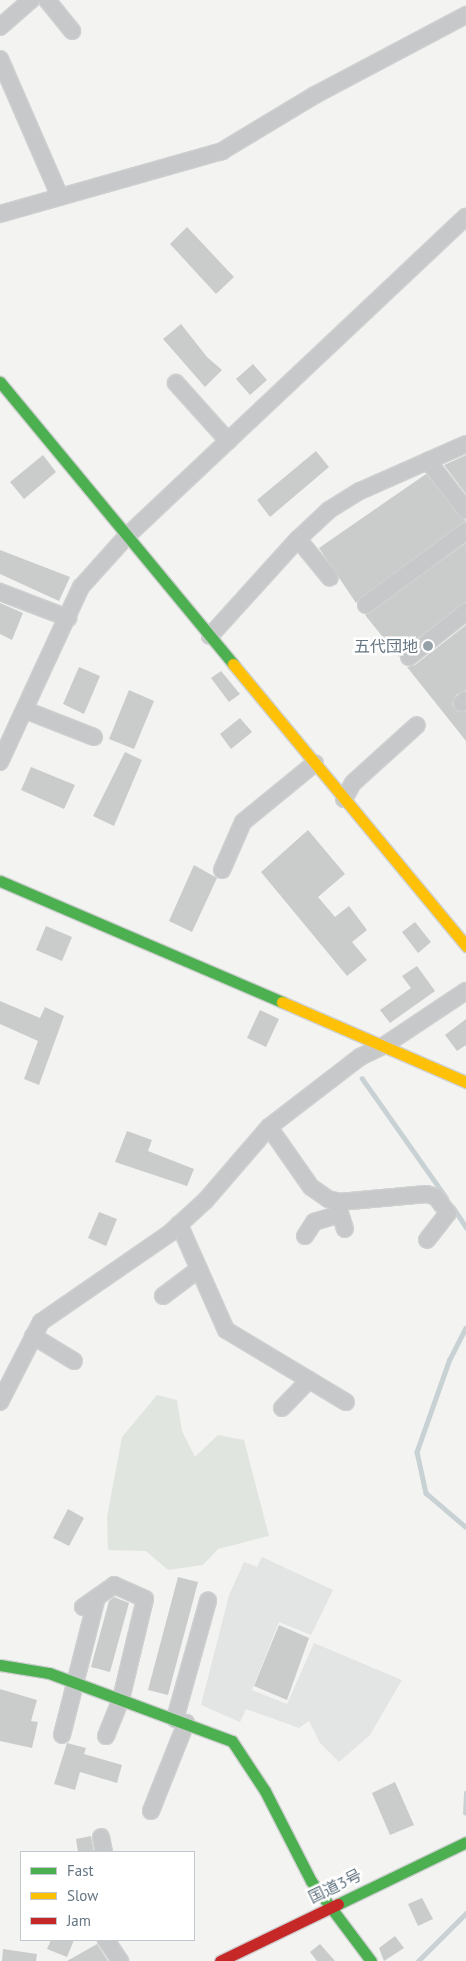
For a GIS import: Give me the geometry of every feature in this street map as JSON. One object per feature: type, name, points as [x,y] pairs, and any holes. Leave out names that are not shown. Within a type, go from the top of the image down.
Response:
[{"type":"main road","points":[[0,382],[466,946]]},
{"type":"main road","points":[[0,881],[385,1045],[466,1082]]},
{"type":"main road","points":[[0,1665],[49,1673],[232,1741],[265,1791],[311,1881],[328,1907],[371,1961]]},
{"type":"main road","name":"国道3号","points":[[220,1961],[328,1907],[466,1842]]},
{"type":"street","points":[[47,0],[72,31]]},
{"type":"street","points":[[0,27],[20,2]]},
{"type":"street","points":[[0,214],[222,151],[315,95],[466,14]]},
{"type":"street","points":[[0,59],[60,196]]},
{"type":"street","points":[[0,762],[81,587],[127,536],[466,217]]},
{"type":"street","points":[[176,383],[228,441]]},
{"type":"street","points":[[210,636],[298,539],[329,510],[360,492],[466,444]]},
{"type":"street","points":[[428,461],[466,510]]},
{"type":"street","points":[[366,605],[466,530]]},
{"type":"street","points":[[298,539],[330,578]]},
{"type":"street","points":[[0,592],[68,618]]},
{"type":"street","points":[[409,657],[466,612]]},
{"type":"street","points":[[25,710],[94,737]]},
{"type":"street","points":[[344,799],[352,784],[417,726]]},
{"type":"street","points":[[222,870],[243,822],[314,763]]},
{"type":"street","points":[[0,1402],[41,1322],[180,1224],[269,1127],[360,1056],[385,1045],[466,991]]},
{"type":"street","points":[[269,1127],[311,1187],[338,1207],[345,1229]]},
{"type":"street","points":[[305,1236],[314,1222],[338,1207],[427,1194],[436,1197],[448,1213],[427,1240]]},
{"type":"street","points":[[180,1224],[226,1330],[346,1402]]},
{"type":"street","points":[[163,1296],[199,1269]]},
{"type":"street","points":[[33,1336],[74,1361]]},
{"type":"street","points":[[282,1408],[309,1380]]},
{"type":"street","points":[[83,1608],[114,1585],[145,1599],[121,1699],[106,1736]]},
{"type":"street","points":[[62,1735],[97,1597]]},
{"type":"street","points":[[151,1812],[181,1721],[208,1602]]},
{"type":"street","points":[[111,1942],[120,1961]]},
{"type":"shaded area","points":[[157,1395],[177,1400],[182,1431],[195,1457],[218,1435],[244,1440],[269,1536],[218,1549],[203,1565],[168,1570],[146,1551],[108,1550],[107,1517],[122,1437]]},
{"type":"shaded area","points":[[262,1557],[333,1590],[311,1635],[279,1622],[252,1690],[287,1704],[314,1643],[402,1680],[370,1735],[339,1762],[320,1743],[309,1721],[299,1728],[246,1709],[240,1722],[201,1705],[229,1595],[244,1562],[257,1567]]},
{"type":"building","points":[[187,227],[234,277],[216,294],[170,244]]},
{"type":"building","points":[[181,324],[207,357],[222,370],[205,387],[163,339]]},
{"type":"building","points":[[253,364],[267,380],[250,395],[236,379]]},
{"type":"building","points":[[316,451],[329,467],[270,517],[257,500]]},
{"type":"building","points":[[43,455],[56,472],[24,499],[10,482]]},
{"type":"building","points":[[466,455],[466,494],[444,465]]},
{"type":"building","points":[[426,474],[466,521],[356,603],[319,548]]},
{"type":"building","points":[[466,543],[466,602],[403,649],[399,657],[365,615]]},
{"type":"building","points":[[0,550],[70,577],[59,601],[0,574]]},
{"type":"building","points":[[0,603],[23,613],[12,640],[0,634]]},
{"type":"building","points":[[466,625],[466,690],[456,695],[452,704],[458,712],[466,712],[466,741],[407,667],[415,665]]},
{"type":"building","points":[[79,667],[100,676],[84,714],[63,704]]},
{"type":"building","points":[[221,671],[240,694],[229,702],[211,678]]},
{"type":"building","points":[[129,690],[154,701],[134,749],[109,739]]},
{"type":"building","points":[[240,718],[252,732],[231,749],[220,734]]},
{"type":"building","points":[[125,752],[142,760],[114,826],[93,816]]},
{"type":"building","points":[[31,767],[75,785],[64,809],[21,790]]},
{"type":"building","points":[[308,830],[345,874],[318,897],[335,917],[349,906],[367,930],[352,942],[367,960],[347,976],[261,872]]},
{"type":"building","points":[[194,865],[217,878],[192,932],[169,921]]},
{"type":"building","points":[[415,922],[431,942],[418,953],[402,932]]},
{"type":"building","points":[[46,926],[72,937],[62,961],[36,950]]},
{"type":"building","points":[[417,966],[435,991],[390,1023],[380,1010],[411,988],[402,976]]},
{"type":"building","points":[[0,1001],[40,1018],[45,1007],[64,1016],[39,1085],[24,1079],[38,1041],[0,1024]]},
{"type":"building","points":[[260,1010],[279,1019],[266,1047],[247,1038]]},
{"type":"building","points":[[466,1019],[466,1045],[457,1051],[445,1035]]},
{"type":"building","points":[[127,1131],[152,1140],[148,1151],[194,1169],[187,1186],[115,1162]]},
{"type":"building","points":[[99,1212],[117,1219],[106,1246],[88,1238]]},
{"type":"building","points":[[68,1509],[84,1518],[69,1546],[53,1538]]},
{"type":"building","points":[[178,1577],[198,1582],[168,1695],[148,1690]]},
{"type":"building","points":[[114,1597],[129,1603],[110,1672],[91,1667],[109,1601]]},
{"type":"building","points":[[279,1625],[309,1638],[287,1700],[254,1686]]},
{"type":"building","points":[[0,1689],[37,1700],[31,1721],[38,1722],[32,1748],[0,1741]]},
{"type":"building","points":[[67,1743],[86,1748],[84,1754],[122,1765],[117,1783],[80,1772],[75,1790],[54,1784]]},
{"type":"building","points":[[395,1782],[414,1825],[390,1835],[372,1793]]},
{"type":"building","points":[[91,1836],[94,1851],[78,1851],[76,1839]]},
{"type":"building","points":[[422,1898],[433,1919],[418,1926],[408,1904]]},
{"type":"building","points":[[395,1936],[404,1948],[384,1961],[379,1948]]},
{"type":"building","points":[[51,1941],[74,1941],[67,1957],[47,1949]]},
{"type":"building","points":[[97,1944],[108,1961],[67,1961]]},
{"type":"building","points":[[320,1944],[335,1961],[317,1961],[310,1952]]},
{"type":"building","points":[[3,1949],[37,1954],[36,1961],[2,1961]]},
{"type":"waterway","points":[[362,1078],[446,1197]]},
{"type":"waterway","points":[[453,1207],[466,1227]]},
{"type":"waterway","points":[[466,1328],[450,1359],[417,1452],[426,1493],[466,1527]]},
{"type":"waterway","points":[[465,1813],[466,1793]]},
{"type":"waterway","points":[[418,1961],[466,1913]]},
{"type":"traffic: fast","points":[[0,382],[233,664]]},
{"type":"traffic: fast","points":[[0,881],[282,1002]]},
{"type":"traffic: fast","points":[[0,1665],[49,1673],[232,1741],[265,1791],[311,1881],[371,1961]]},
{"type":"traffic: fast","points":[[338,1904],[466,1842]]},
{"type":"traffic: slow","points":[[233,664],[466,946]]},
{"type":"traffic: slow","points":[[282,1002],[466,1082]]},
{"type":"traffic: jam","points":[[220,1961],[338,1904]]},
{"type":"place","name":"五代団地","points":[[428,646]]}]
